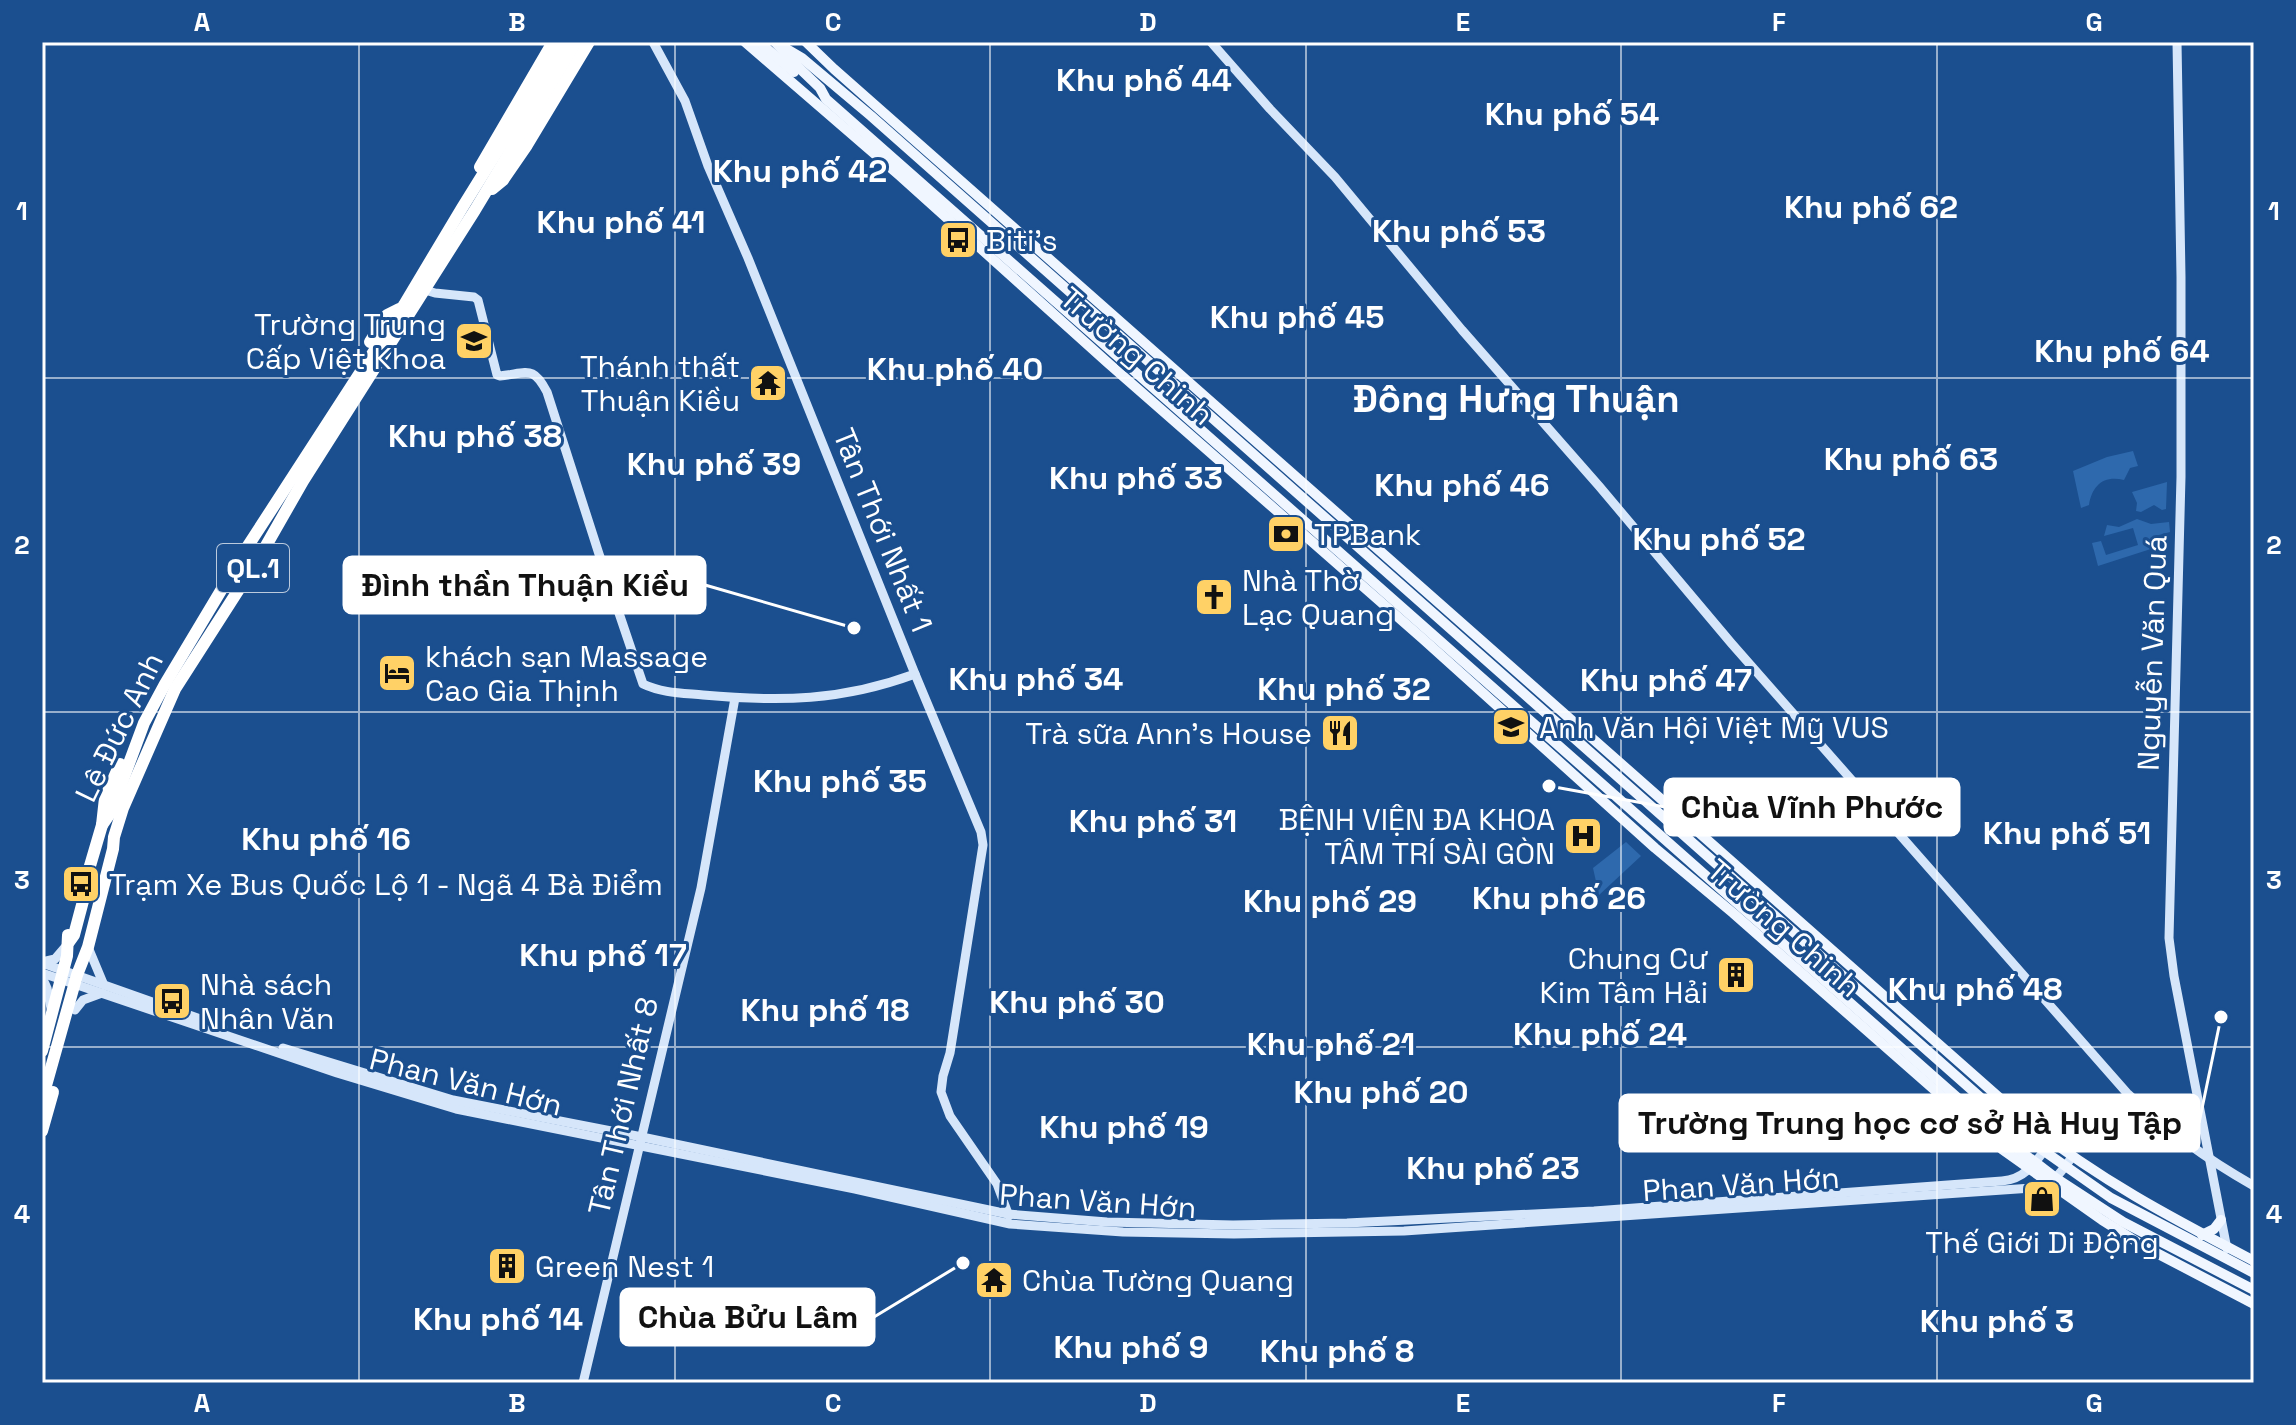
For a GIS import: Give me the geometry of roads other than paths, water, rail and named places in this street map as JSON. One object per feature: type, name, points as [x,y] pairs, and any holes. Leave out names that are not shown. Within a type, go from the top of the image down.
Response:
[{"type":"highway","name":"Lê Đức Anh","points":[[479,192],[480,166],[553,42]]},
{"type":"highway","name":"QL.1","points":[[504,151],[565,42]]},
{"type":"highway","name":"QL.1","points":[[504,151],[576,42]]},
{"type":"highway","name":"Lê Đức Anh","points":[[42,1051],[62,976],[68,932],[81,884],[87,876],[100,830],[111,812],[144,723],[165,684],[312,442],[479,192],[507,175],[589,42]]},
{"type":"highway","name":"Lê Đức Anh","points":[[42,1131],[47,1094],[123,808],[173,703],[303,481],[422,294],[504,151]]},
{"type":"main road","name":"Trường Chinh","points":[[745,42],[2033,1166],[2145,1247],[2254,1304]]},
{"type":"main road","points":[[759,42],[826,99]]},
{"type":"main road","points":[[790,42],[838,88]]},
{"type":"main road","name":"Trường Chinh","points":[[806,42],[1943,1049],[2047,1146]]},
{"type":"main road","name":"Trường Chinh","points":[[776,43],[820,88],[826,99],[1286,512]]},
{"type":"main road","name":"Trường Chinh","points":[[776,43],[802,58],[871,116],[1969,1089],[2069,1162],[2111,1198],[2254,1273]]},
{"type":"main road","name":"Trường Chinh","points":[[834,69],[871,116]]},
{"type":"main road","name":"Trường Chinh","points":[[812,99],[840,111]]},
{"type":"main road","points":[[1286,512],[1308,487]]},
{"type":"main road","name":"Trường Chinh","points":[[2069,1162],[2254,1261]]},
{"type":"main road","name":"Trường Chinh","points":[[2105,1216],[2254,1290]]},
{"type":"main road","points":[[2202,1235],[2214,1229],[2221,1220]]},
{"type":"street","name":"Tân Thới Nhất 1","points":[[653,42],[685,101],[708,166],[754,271],[978,824],[983,845],[941,1092],[950,1116],[997,1184],[1009,1219]]},
{"type":"street","points":[[1211,42],[1335,177],[1723,634],[2127,1093],[2158,1122],[2210,1160],[2254,1186]]},
{"type":"street","name":"Nguyễn Văn Quá","points":[[2177,42],[2181,463],[2169,923],[2174,976],[2229,1260]]},
{"type":"street","points":[[422,294],[474,297],[478,300],[497,375],[532,372],[539,376],[547,392],[643,684],[656,690],[735,698],[800,698],[841,695],[886,685],[915,674]]},
{"type":"street","name":"Tân Thới Nhất 8","points":[[583,1383],[701,888],[735,698]]},
{"type":"street","points":[[42,962],[55,959],[69,942]]},
{"type":"street","points":[[74,991],[83,1000],[102,988],[88,947]]},
{"type":"street","name":"Phan Văn Hớn","points":[[42,962],[62,976],[74,991],[102,988],[418,1091],[867,1191],[1009,1219],[1123,1232],[1304,1234],[1404,1231],[1853,1196],[2014,1180],[2033,1166]]},
{"type":"street","points":[[42,975],[51,1016]]},
{"type":"street","name":"Phan Văn Hớn","points":[[42,975],[62,976]]},
{"type":"street","points":[[2033,1166],[2047,1146]]},
{"type":"street","points":[[2053,1181],[2069,1162]]},
{"type":"street","name":"Phan Văn Hớn","points":[[1853,1196],[2032,1188],[2053,1181]]},
{"type":"place","name":"Biti's","points":[[958,240]]},
{"type":"place","name":"Trường Trung Cấp Việt Khoa","points":[[474,341]]},
{"type":"place","name":"Thánh thất Thuận Kiều","points":[[768,383]]},
{"type":"place","name":"TPBank","points":[[1286,534]]},
{"type":"place","name":"Nhà Thờ Lạc Quang","points":[[1214,597]]},
{"type":"place","name":"Đình thần Thuận Kiều","points":[[854,628]]},
{"type":"place","name":"khách sạn Massage Cao Gia Thịnh","points":[[397,673]]},
{"type":"place","name":"Anh Văn Hội Việt Mỹ VUS","points":[[1511,727]]},
{"type":"place","name":"Trà sữa Ann's House","points":[[1340,733]]},
{"type":"place","name":"Chùa Vĩnh Phước","points":[[1549,786]]},
{"type":"place","name":"BỆNH VIỆN ĐA KHOA TÂM TRÍ SÀI GÒN","points":[[1583,836]]},
{"type":"place","name":"Trạm Xe Bus Quốc Lộ 1 - Ngã 4 Bà Điểm","points":[[81,884]]},
{"type":"place","name":"Chung Cư Kim Tâm Hải","points":[[1736,975]]},
{"type":"place","name":"Nhà sách Nhân Văn","points":[[172,1001]]},
{"type":"place","name":"Trường Trung học cơ sở Hà Huy Tập","points":[[2221,1017]]},
{"type":"place","name":"Thế Giới Di Động","points":[[2042,1199]]},
{"type":"place","name":"Chùa Bửu Lâm","points":[[963,1263]]},
{"type":"place","name":"Green Nest 1","points":[[507,1266]]},
{"type":"place","name":"Chùa Tường Quang","points":[[994,1280]]},
{"type":"district","name":"Khu phố 44","points":[[1144,80]]},
{"type":"district","name":"Khu phố 54","points":[[1572,114]]},
{"type":"district","name":"Khu phố 42","points":[[800,171]]},
{"type":"district","name":"Khu phố 62","points":[[1871,207]]},
{"type":"district","name":"Khu phố 41","points":[[621,222]]},
{"type":"district","name":"Khu phố 53","points":[[1459,231]]},
{"type":"district","name":"Khu phố 45","points":[[1297,317]]},
{"type":"district","name":"Khu phố 64","points":[[2122,351]]},
{"type":"district","name":"Khu phố 40","points":[[955,369]]},
{"type":"district","name":"Đông Hưng Thuận","points":[[1516,399]]},
{"type":"district","name":"Khu phố 38","points":[[475,436]]},
{"type":"district","name":"Khu phố 63","points":[[1911,459]]},
{"type":"district","name":"Khu phố 39","points":[[714,464]]},
{"type":"district","name":"Khu phố 33","points":[[1136,478]]},
{"type":"district","name":"Khu phố 46","points":[[1462,485]]},
{"type":"district","name":"Khu phố 52","points":[[1719,539]]},
{"type":"district","name":"Khu phố 34","points":[[1036,679]]},
{"type":"district","name":"Khu phố 47","points":[[1666,680]]},
{"type":"district","name":"Khu phố 32","points":[[1344,689]]},
{"type":"district","name":"Khu phố 35","points":[[840,781]]},
{"type":"district","name":"Khu phố 31","points":[[1153,821]]},
{"type":"district","name":"Khu phố 51","points":[[2067,833]]},
{"type":"district","name":"Khu phố 16","points":[[326,839]]},
{"type":"district","name":"Khu phố 26","points":[[1559,898]]},
{"type":"district","name":"Khu phố 29","points":[[1330,901]]},
{"type":"district","name":"Khu phố 17","points":[[603,955]]},
{"type":"district","name":"Khu phố 48","points":[[1975,989]]},
{"type":"district","name":"Khu phố 30","points":[[1077,1002]]},
{"type":"district","name":"Khu phố 18","points":[[825,1010]]},
{"type":"district","name":"Khu phố 24","points":[[1600,1034]]},
{"type":"district","name":"Khu phố 21","points":[[1331,1044]]},
{"type":"district","name":"Khu phố 20","points":[[1381,1092]]},
{"type":"district","name":"Khu phố 19","points":[[1124,1127]]},
{"type":"district","name":"Khu phố 23","points":[[1493,1168]]},
{"type":"district","name":"Khu phố 14","points":[[498,1319]]},
{"type":"district","name":"Khu phố 3","points":[[1997,1321]]},
{"type":"district","name":"Khu phố 9","points":[[1131,1347]]},
{"type":"district","name":"Khu phố 8","points":[[1337,1351]]}]
